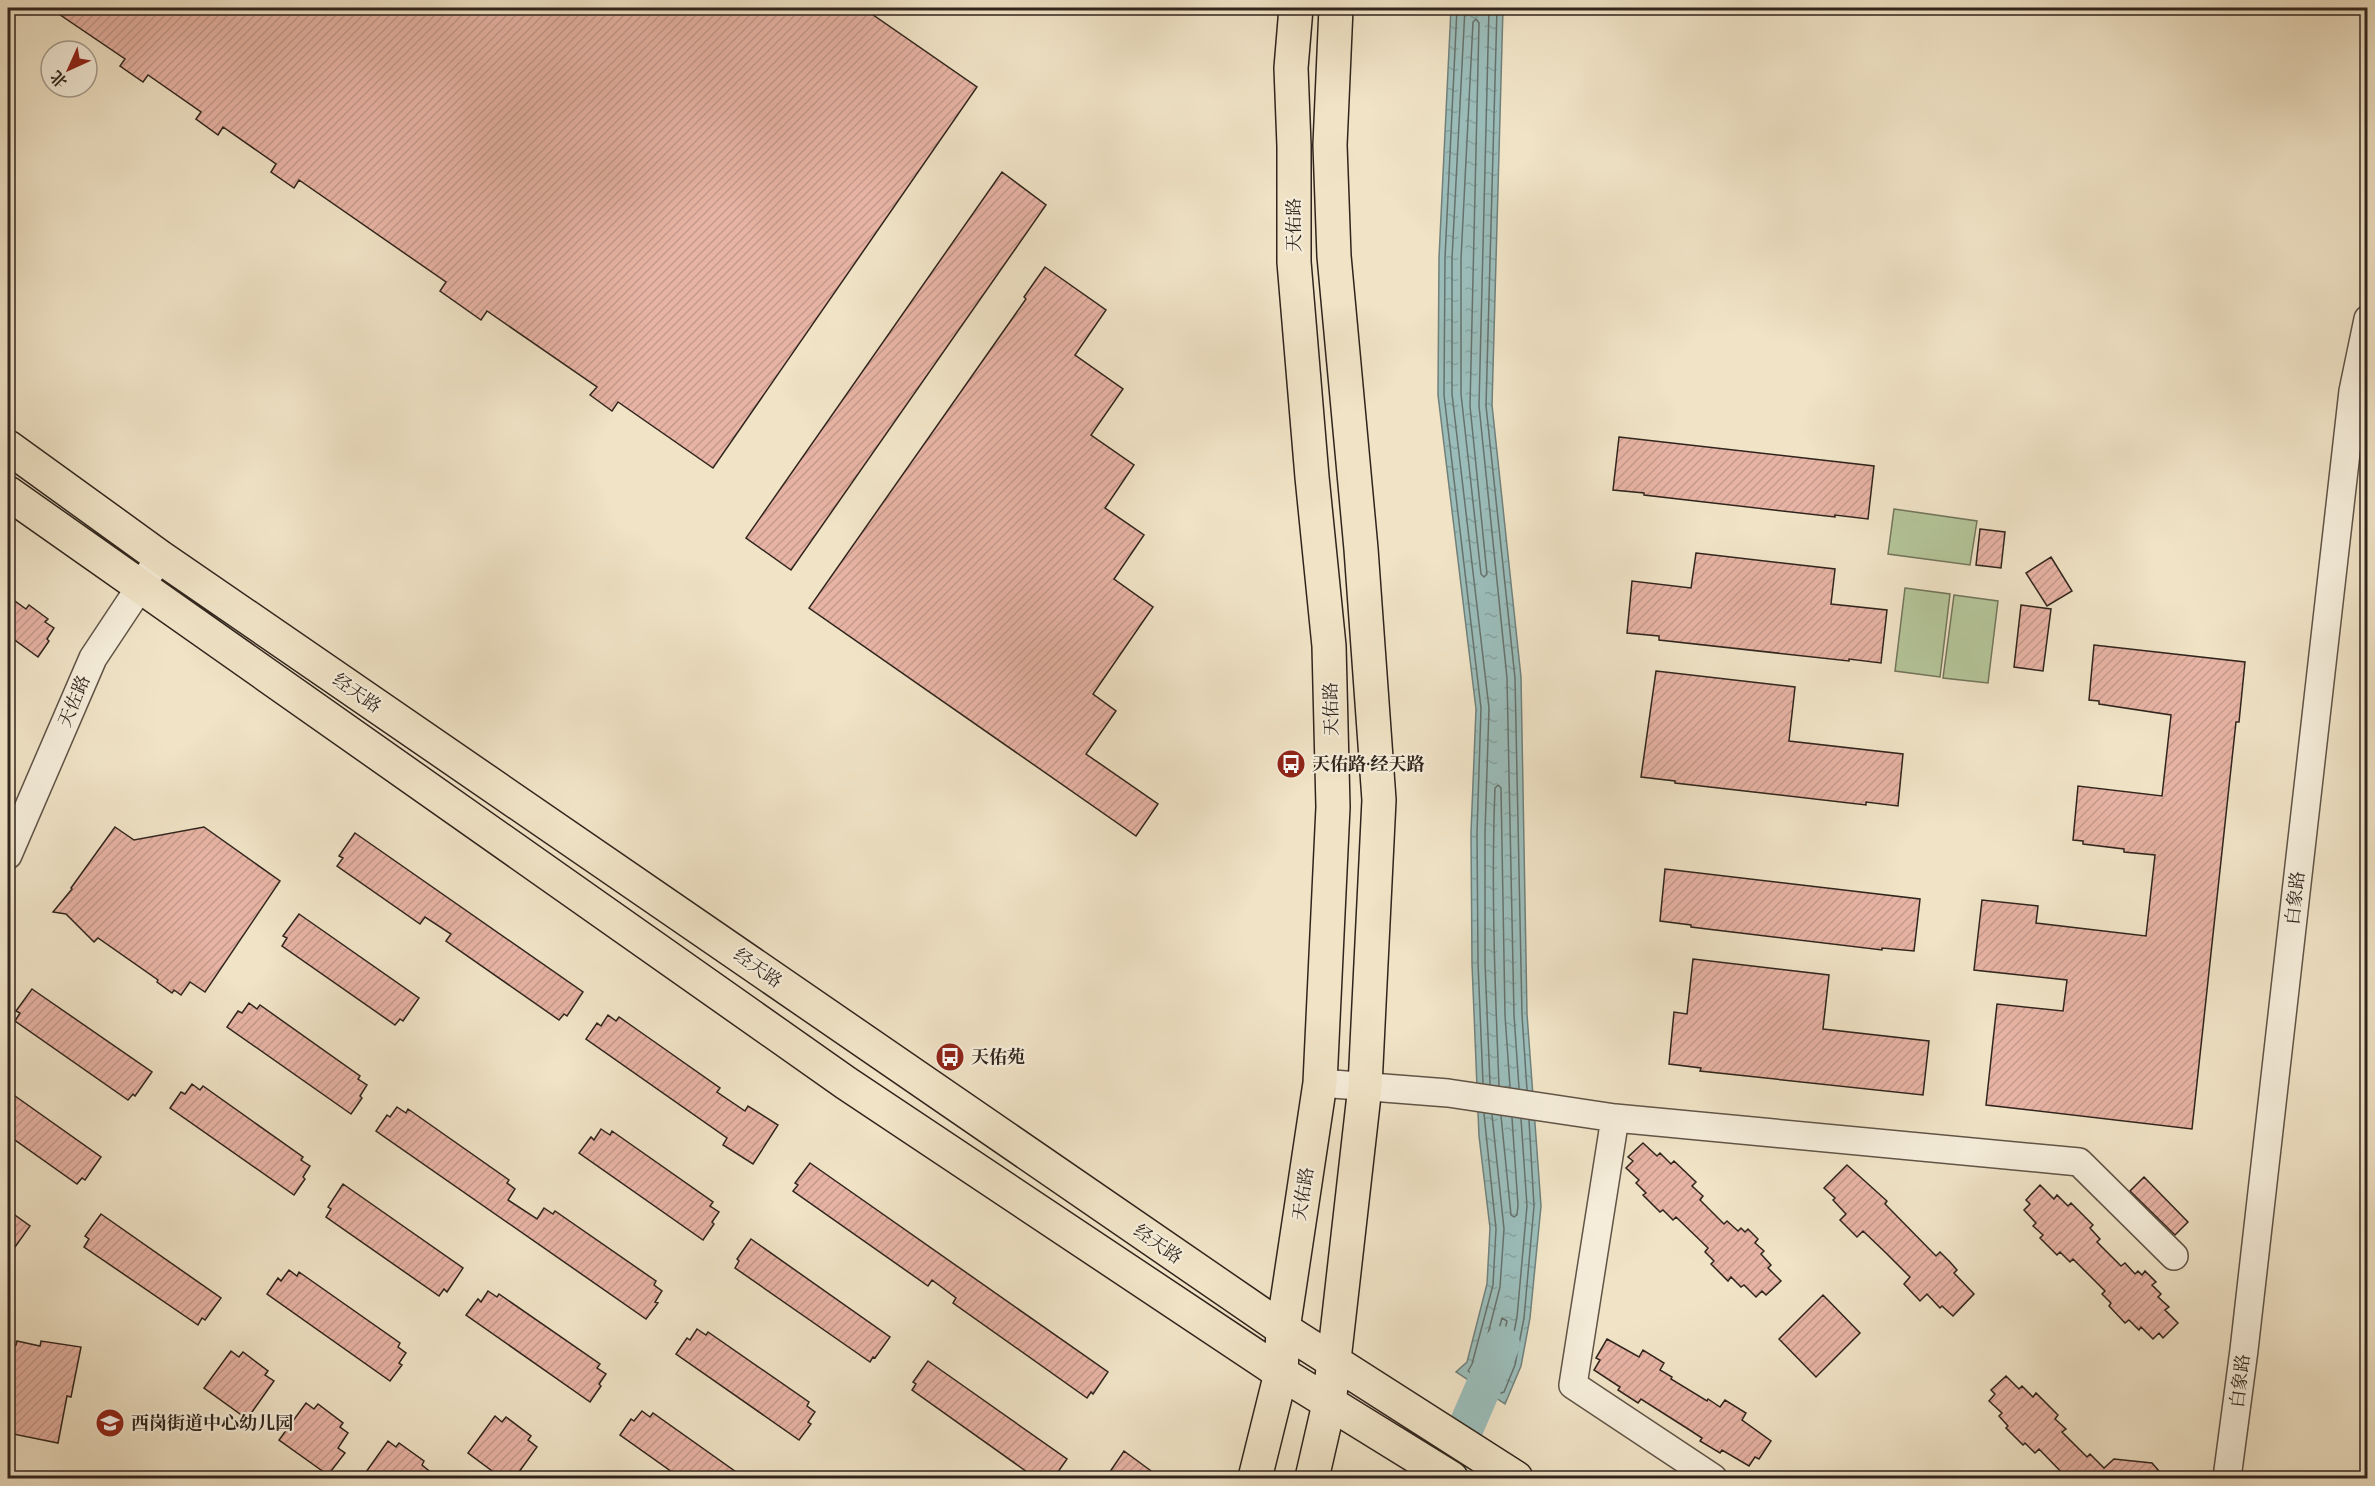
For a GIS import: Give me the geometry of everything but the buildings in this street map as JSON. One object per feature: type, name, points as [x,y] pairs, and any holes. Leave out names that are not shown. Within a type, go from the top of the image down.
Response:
[{"type":"main road","name":"天佑路","points":[[1255,1479],[1281,1373],[1283,1329],[1320,1083],[1333,807],[1329,646],[1294,262],[1291,68],[1296,8]]},
{"type":"main road","name":"天佑路","points":[[1312,1479],[1329,1404],[1365,1086],[1379,800],[1361,549],[1334,256],[1330,145],[1336,8]]},
{"type":"main road","name":"经天路","points":[[8,447],[160,557],[1283,1329],[1516,1479]]},
{"type":"main road","points":[[8,493],[846,1083],[1281,1373],[1451,1479]]},
{"type":"street","name":"白象路","points":[[2227,1479],[2244,1350],[2353,392],[2367,319]]},
{"type":"street","name":"天佐路","points":[[8,855],[93,658],[160,557]]},
{"type":"street","points":[[1320,1083],[1448,1092],[1616,1118],[2079,1162],[2174,1256]]},
{"type":"street","points":[[1616,1118],[1573,1385],[1713,1479]]},
{"type":"green space","points":[[1894,509],[1977,521],[1970,565],[1888,554]]},
{"type":"green space","points":[[1905,588],[1950,594],[1940,677],[1895,671]]},
{"type":"green space","points":[[1954,595],[1998,601],[1988,683],[1943,678]]},
{"type":"water","points":[[1451,8],[1503,8],[1492,405],[1521,677],[1527,1014],[1541,1206],[1530,1318],[1521,1366],[1505,1404],[1456,1372],[1467,1362],[1487,1284],[1490,1228],[1479,1136],[1472,964],[1471,833],[1476,709],[1438,395],[1439,258]]},
{"type":"waterway","points":[[1444,1478],[1502,1344]]},
{"type":"place","name":"天佑路·经天路","points":[[1291,764]]},
{"type":"place","name":"天佑苑","points":[[950,1057]]},
{"type":"place","name":"西岗街道中心幼儿园","points":[[110,1423]]}]
